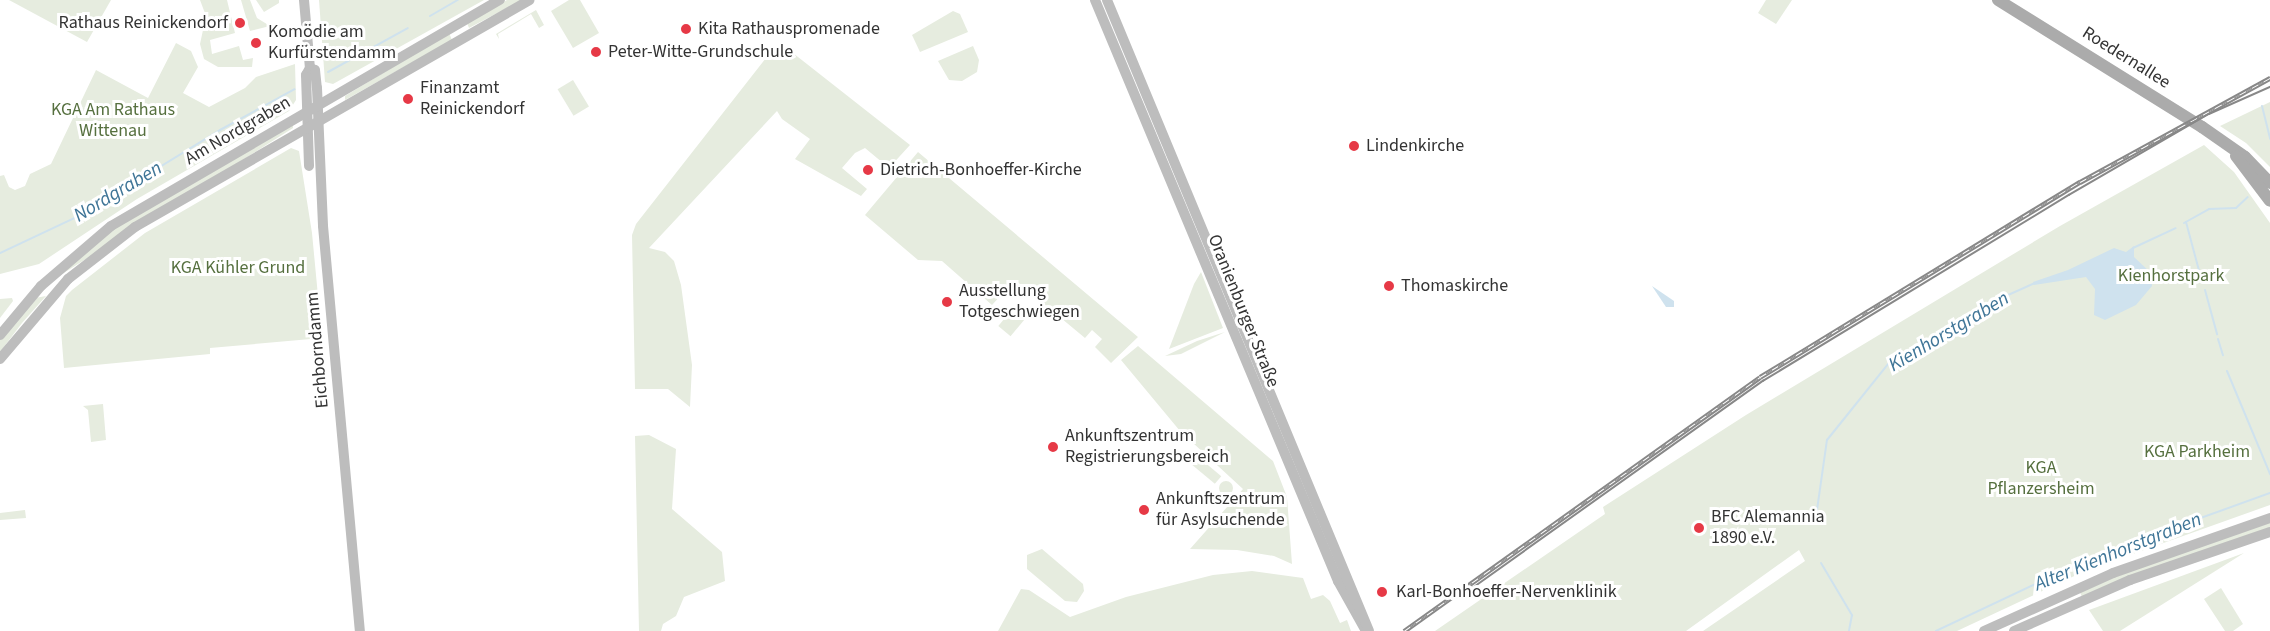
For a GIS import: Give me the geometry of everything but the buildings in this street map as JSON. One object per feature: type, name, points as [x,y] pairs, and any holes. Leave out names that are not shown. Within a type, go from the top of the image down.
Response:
[{"type":"main road","name":"Eichborndamm","points":[[304,0],[310,68],[306,75],[309,166]]},
{"type":"main road","name":"Am Nordgraben","points":[[0,335],[41,286],[88,244],[136,210],[500,0]]},
{"type":"main road","name":"Am Nordgraben","points":[[0,358],[68,279],[135,227],[529,0]]},
{"type":"main road","name":"Oranienburger Straße","points":[[1095,0],[1338,581],[1368,631]]},
{"type":"main road","name":"Oranienburger Straße","points":[[1107,0],[1368,631]]},
{"type":"main road","name":"Roedernallee","points":[[1998,0],[2107,66],[2245,157],[2270,183]]},
{"type":"main road","points":[[458,24],[466,36]]},
{"type":"main road","name":"Eichborndamm","points":[[310,68],[315,70],[323,226],[360,631]]},
{"type":"main road","points":[[338,93],[344,106]]},
{"type":"main road","name":"Roedernallee","points":[[2232,150],[2270,201]]},
{"type":"main road","points":[[1984,631],[2113,573],[2270,518]]},
{"type":"main road","points":[[2014,631],[2130,580],[2270,532]]},
{"type":"green space","points":[[9,0],[111,0],[87,42]]},
{"type":"green space","points":[[200,0],[227,0],[235,33],[210,40],[212,54],[239,46],[243,60],[253,58],[252,67],[218,67],[204,59],[200,44],[206,16]]},
{"type":"green space","points":[[241,0],[250,0],[257,18],[270,26],[250,31]]},
{"type":"green space","points":[[256,0],[279,0],[279,3],[264,12]]},
{"type":"green space","points":[[319,0],[484,0],[333,84],[325,82]]},
{"type":"green space","points":[[507,0],[522,0],[469,28],[467,23]]},
{"type":"green space","points":[[569,0],[580,0],[599,33],[573,48],[551,11]]},
{"type":"green space","points":[[1766,0],[1792,0],[1776,24],[1758,13]]},
{"type":"green space","points":[[536,10],[544,25],[539,28],[531,14],[498,34],[499,39],[496,34]]},
{"type":"green space","points":[[953,11],[960,14],[968,32],[920,52],[912,35]]},
{"type":"green space","points":[[449,33],[452,40],[345,100],[345,96]]},
{"type":"green space","name":"KGA Am Rathaus Wittenau","points":[[176,43],[191,51],[198,67],[183,93],[209,107],[245,88],[256,77],[295,64],[296,100],[289,111],[137,199],[39,264],[0,274],[0,176],[4,175],[9,187],[15,190],[25,186],[30,174],[51,164],[96,70],[148,98]]},
{"type":"green space","points":[[784,46],[910,145],[889,168],[865,148],[855,153],[842,168],[867,189],[861,196],[795,159],[810,139],[782,119],[777,111],[649,248],[665,252],[674,261],[681,285],[692,365],[690,407],[668,389],[635,389],[632,235],[636,224],[773,49]]},
{"type":"green space","points":[[973,46],[979,60],[977,72],[962,81],[949,80],[938,61]]},
{"type":"green space","points":[[573,80],[589,107],[574,116],[558,89]]},
{"type":"green space","points":[[2270,102],[2270,167],[2246,143],[2220,126]]},
{"type":"green space","points":[[293,123],[293,128],[59,276],[115,227]]},
{"type":"green space","points":[[2204,145],[2234,172],[2270,223],[2270,505],[2085,571],[1957,631],[1703,631],[1805,561],[1799,550],[1686,631],[1435,631],[1605,514],[1603,507],[1746,415],[2060,226]]},
{"type":"green space","name":"KGA Kühler Grund","points":[[291,148],[299,151],[312,233],[322,338],[210,348],[210,354],[64,368],[60,318],[66,296],[72,290],[145,233]]},
{"type":"green space","points":[[918,152],[1138,337],[1111,363],[1095,347],[1102,339],[1092,330],[1085,338],[1015,280],[992,305],[942,261],[918,260],[865,215]]},
{"type":"green space","points":[[1201,272],[1223,328],[1169,349],[1194,284]]},
{"type":"green space","points":[[46,296],[0,352],[0,340],[35,298]]},
{"type":"green space","points":[[12,298],[13,301],[0,318],[0,299]]},
{"type":"green space","points":[[1015,306],[1027,316],[1011,336],[998,326]]},
{"type":"green space","points":[[1225,332],[1181,354],[1165,356],[1197,341]]},
{"type":"green space","points":[[1138,346],[1273,461],[1287,497],[1292,564],[1274,556],[1237,550],[1190,549],[1243,489],[1180,431],[1121,360]]},
{"type":"green space","points":[[103,404],[106,440],[91,442],[88,410],[83,406]]},
{"type":"green space","points":[[649,435],[676,449],[672,509],[722,552],[725,581],[684,597],[676,616],[663,624],[661,631],[639,631],[635,436]]},
{"type":"green space","points":[[1196,455],[1221,476],[1215,484],[1190,463]]},
{"type":"green space","points":[[1223,481],[1229,481],[1233,488],[1229,495],[1223,495],[1219,491],[1219,485]]},
{"type":"green space","points":[[25,510],[26,518],[0,520],[0,513]]},
{"type":"green space","points":[[2270,521],[2270,528],[2082,597],[2079,590]]},
{"type":"green space","points":[[1042,549],[1083,584],[1084,591],[1077,602],[1065,601],[1027,569],[1027,555]]},
{"type":"green space","points":[[2244,553],[2120,631],[2103,631],[2089,610]]},
{"type":"green space","points":[[1252,571],[1303,578],[1311,599],[1323,595],[1330,601],[1340,623],[1347,620],[1351,631],[998,631],[1021,589],[1029,590],[1070,617],[1126,597],[1213,575]]},
{"type":"green space","points":[[2221,588],[2243,624],[2233,631],[2225,631],[2204,599]]},
{"type":"water","points":[[2134,246],[2134,257],[2151,273],[2152,286],[2136,305],[2105,320],[2094,315],[2095,289],[2086,277],[2034,285],[2033,282],[2068,270],[2114,248],[2126,252]]},
{"type":"water","points":[[1652,286],[1674,301],[1674,307],[1666,307]]},
{"type":"waterway","name":"Nordgraben","points":[[430,16],[458,0]]},
{"type":"waterway","name":"Nordgraben","points":[[328,72],[408,28]]},
{"type":"waterway","name":"Nordgraben","points":[[0,253],[83,214],[220,130],[295,89]]},
{"type":"waterway","name":"Kienhorstgraben","points":[[2262,106],[2270,139]]},
{"type":"waterway","name":"Kienhorstgraben","points":[[2184,223],[2209,209],[2236,208],[2248,197]]},
{"type":"waterway","name":"Alter Kienhorstgraben","points":[[2186,222],[2201,278]]},
{"type":"waterway","name":"Kienhorstgraben","points":[[2133,248],[2176,228]]},
{"type":"waterway","name":"Kienhorstgraben","points":[[1815,524],[1827,440],[1888,364],[1997,300],[2035,283]]},
{"type":"waterway","name":"Alter Kienhorstgraben","points":[[2205,290],[2217,334]]},
{"type":"waterway","name":"Alter Kienhorstgraben","points":[[2218,339],[2223,355]]},
{"type":"waterway","name":"Alter Kienhorstgraben","points":[[2227,371],[2270,474]]},
{"type":"waterway","name":"Alter Kienhorstgraben","points":[[1936,631],[2095,556],[2270,493]]},
{"type":"waterway","name":"Kienhorstgraben","points":[[1821,563],[1852,615],[1849,631]]},
{"type":"tram line","points":[[1457,599],[1763,381],[2069,195],[2209,114],[2270,87]]},
{"type":"railway","points":[[1404,631],[1760,377],[2080,182],[2270,78]]},
{"type":"place","name":"Rathaus Reinickendorf","points":[[240,23]]},
{"type":"place","name":"Kita Rathauspromenade","points":[[686,29]]},
{"type":"place","name":"Komödie am Kurfürstendamm","points":[[256,43]]},
{"type":"place","name":"Peter-Witte-Grundschule","points":[[596,52]]},
{"type":"place","name":"Finanzamt Reinickendorf","points":[[408,99]]},
{"type":"place","name":"Lindenkirche","points":[[1354,146]]},
{"type":"place","name":"Dietrich-Bonhoeffer-Kirche","points":[[868,170]]},
{"type":"place","name":"Thomaskirche","points":[[1389,286]]},
{"type":"place","name":"Ausstellung Totgeschwiegen","points":[[947,302]]},
{"type":"place","name":"Ankunftszentrum Registrierungsbereich","points":[[1053,447]]},
{"type":"place","name":"Ankunftszentrum für Asylsuchende","points":[[1144,510]]},
{"type":"place","name":"BFC Alemannia 1890 e.V.","points":[[1699,528]]},
{"type":"place","name":"Karl-Bonhoeffer-Nervenklinik","points":[[1382,592]]},
{"type":"park label","name":"Kienhorstpark","points":[[2171,276]]},
{"type":"park label","name":"KGA Parkheim","points":[[2197,452]]},
{"type":"park label","name":"KGA Pflanzersheim","points":[[2041,479]]}]
